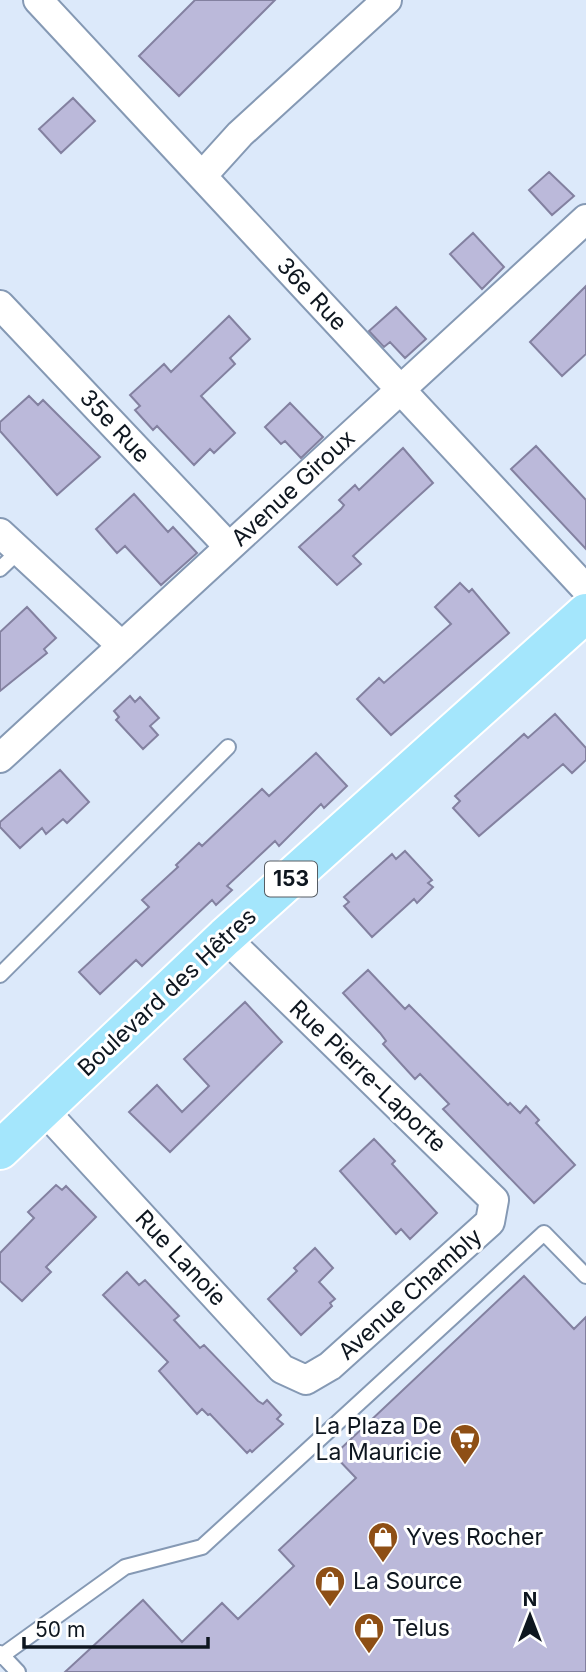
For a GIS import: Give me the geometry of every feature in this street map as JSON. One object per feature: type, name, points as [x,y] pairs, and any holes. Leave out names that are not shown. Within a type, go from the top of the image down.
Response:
[{"type":"main road","name":"Boulevard des Hêtres","points":[[0,1150],[225,937],[586,613]]},
{"type":"street","name":"36e Rue","points":[[38,0],[586,589]]},
{"type":"street","points":[[202,176],[240,134],[387,0]]},
{"type":"street","name":"Avenue Giroux","points":[[0,758],[586,219]]},
{"type":"street","name":"35e Rue","points":[[0,305],[229,547]]},
{"type":"street","points":[[6,551],[122,646]]},
{"type":"street","name":"Rue Pierre-Laporte","points":[[225,937],[494,1200],[489,1222]]},
{"type":"street","name":"Rue Lanoie","points":[[42,1108],[282,1368],[306,1380],[330,1366]]},
{"type":"street","name":"Avenue Chambly","points":[[330,1366],[489,1222]]},
{"type":"lane","points":[[0,975],[228,747]]},
{"type":"lane","points":[[18,1672],[1,1655],[125,1567],[202,1547],[544,1233],[586,1276]]},
{"type":"building","points":[[195,0],[275,0],[179,96],[139,56]]},
{"type":"building","points":[[73,98],[95,121],[61,153],[39,129]]},
{"type":"building","points":[[549,172],[574,196],[552,215],[529,190]]},
{"type":"building","points":[[473,233],[504,267],[482,289],[450,254]]},
{"type":"building","points":[[586,286],[586,354],[562,376],[530,342]]},
{"type":"building","points":[[396,307],[426,339],[405,358],[390,342],[384,347],[369,331]]},
{"type":"building","points":[[229,316],[250,339],[230,358],[235,364],[201,396],[235,433],[214,453],[210,449],[194,465],[157,426],[153,430],[135,410],[140,406],[130,395],[164,364],[171,372]]},
{"type":"building","points":[[29,396],[38,405],[43,400],[100,457],[57,495],[0,431],[0,422]]},
{"type":"building","points":[[290,403],[323,437],[301,458],[285,441],[281,444],[265,427]]},
{"type":"building","points":[[536,446],[586,500],[586,549],[511,469]]},
{"type":"building","points":[[403,448],[433,483],[353,556],[361,564],[337,585],[299,547],[341,509],[344,505],[339,500],[355,485],[359,490]]},
{"type":"building","points":[[134,494],[168,532],[173,527],[197,553],[161,585],[125,546],[117,553],[96,529]]},
{"type":"building","points":[[460,583],[469,592],[472,589],[509,633],[391,735],[357,699],[379,678],[384,683],[451,624],[435,607]]},
{"type":"building","points":[[27,607],[56,638],[44,649],[47,653],[0,691],[0,632]]},
{"type":"building","points":[[130,696],[135,702],[140,697],[159,718],[150,726],[158,735],[143,749],[116,720],[119,717],[114,711]]},
{"type":"building","points":[[555,714],[586,748],[586,760],[572,773],[563,764],[479,836],[453,808],[460,801],[455,796],[524,734],[528,738]]},
{"type":"building","points":[[316,753],[347,786],[324,808],[321,804],[279,846],[275,841],[227,886],[232,890],[216,905],[212,900],[142,966],[136,960],[100,994],[79,972],[149,907],[142,900],[178,867],[176,865],[199,843],[202,846],[262,789],[269,796]]},
{"type":"building","points":[[60,770],[89,802],[67,823],[63,819],[46,834],[42,828],[20,848],[0,827],[0,822]]},
{"type":"building","points":[[405,851],[432,880],[428,883],[433,887],[417,903],[414,899],[372,937],[344,906],[349,902],[344,897],[392,854],[396,859]]},
{"type":"building","points":[[368,970],[405,1009],[409,1005],[508,1105],[510,1103],[520,1113],[526,1106],[539,1120],[536,1123],[575,1165],[534,1203],[443,1109],[449,1104],[420,1074],[415,1079],[383,1044],[386,1041],[380,1033],[343,993]]},
{"type":"building","points":[[245,1002],[282,1042],[170,1152],[129,1112],[157,1085],[182,1112],[209,1086],[184,1059]]},
{"type":"building","points":[[374,1139],[395,1161],[392,1164],[437,1213],[410,1239],[401,1229],[396,1234],[340,1171]]},
{"type":"building","points":[[56,1185],[62,1190],[66,1186],[96,1217],[46,1267],[51,1272],[22,1301],[0,1281],[0,1253],[34,1218],[28,1212]]},
{"type":"building","points":[[315,1248],[333,1268],[319,1282],[335,1299],[330,1303],[332,1306],[301,1335],[268,1299],[297,1271],[294,1268]]},
{"type":"building","points":[[127,1272],[139,1285],[145,1280],[179,1316],[174,1320],[200,1348],[204,1345],[258,1401],[263,1404],[267,1400],[281,1415],[277,1419],[283,1424],[252,1452],[250,1450],[247,1453],[210,1414],[202,1409],[197,1414],[159,1371],[168,1362],[103,1295]]},
{"type":"building","name":"La Plaza De La Mauricie","points":[[524,1276],[574,1329],[586,1317],[586,1672],[65,1672],[143,1600],[182,1642],[222,1603],[238,1619],[294,1566],[279,1550],[356,1478],[334,1455]]},
{"type":"place","name":"La Plaza De La Mauricie","points":[[465,1466]]},
{"type":"place","name":"Yves Rocher","points":[[383,1564]]},
{"type":"place","name":"La Source","points":[[330,1608]]},
{"type":"place","name":"Telus","points":[[369,1655]]}]
